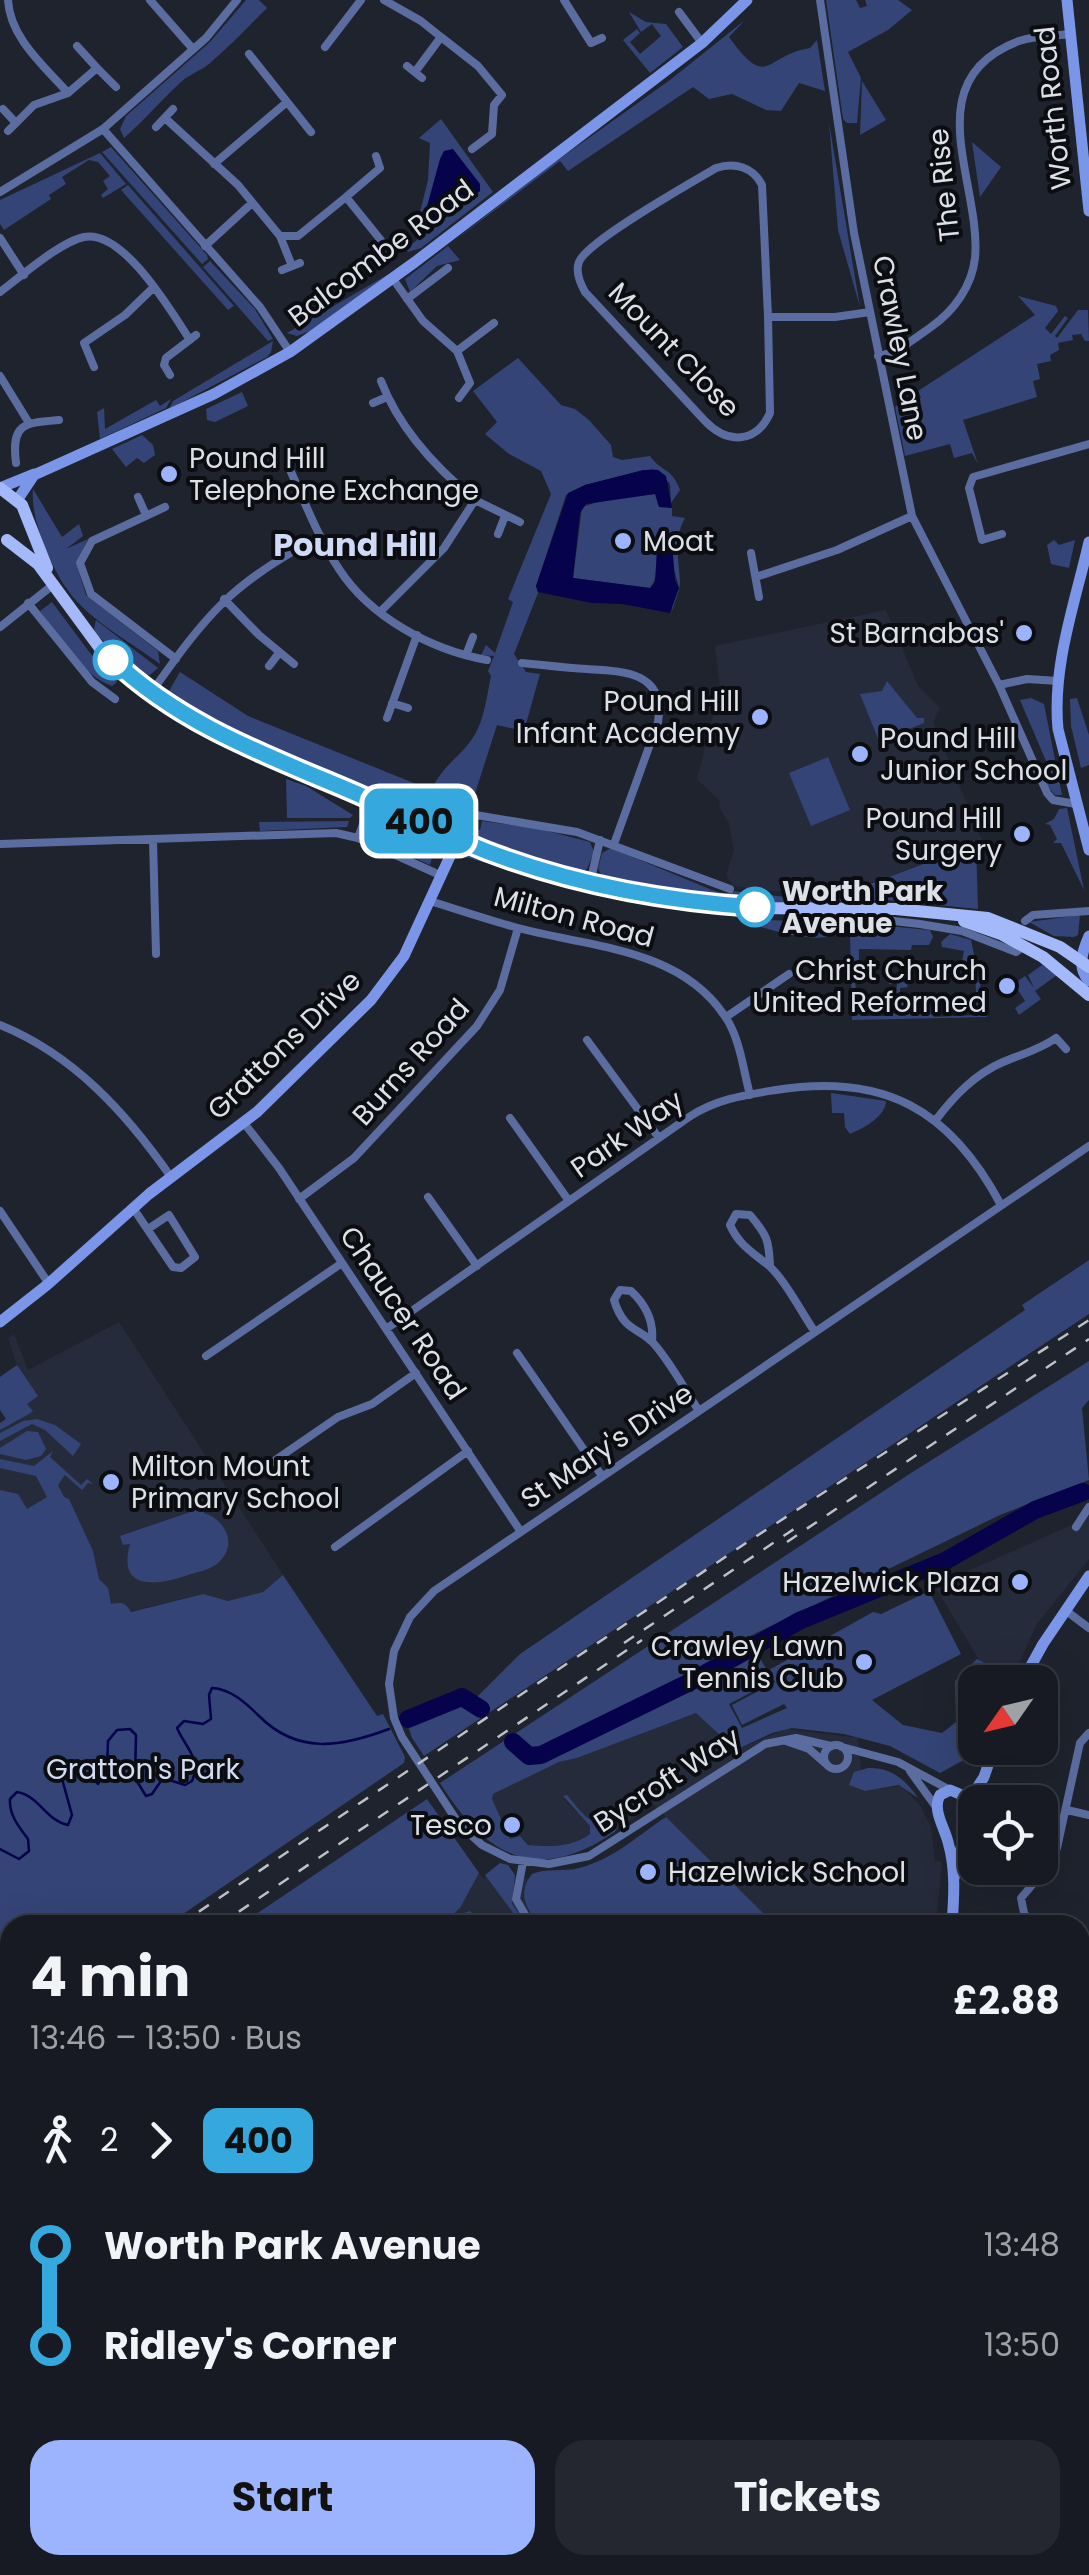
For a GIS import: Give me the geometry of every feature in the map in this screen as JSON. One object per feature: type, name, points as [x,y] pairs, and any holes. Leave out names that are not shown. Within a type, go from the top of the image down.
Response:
[{"type":"main road","points":[[0,488],[21,505],[54,584]]},
{"type":"main road","points":[[21,505],[20,529],[3,541],[30,556],[99,647],[151,694],[210,730],[458,839],[504,858],[590,883],[692,902],[896,909],[988,918],[1060,947],[1086,971]]},
{"type":"main road","points":[[1027,933],[1089,995]]},
{"type":"street","points":[[150,0],[192,49]]},
{"type":"street","points":[[0,192],[103,128],[218,26],[237,0]]},
{"type":"street","points":[[325,47],[360,0]]},
{"type":"street","points":[[384,0],[441,36],[478,66],[502,95]]},
{"type":"street","points":[[564,0],[590,41],[602,38]]},
{"type":"street","name":"Balcombe Road","points":[[0,488],[214,394],[290,352],[393,279],[702,44],[748,0]]},
{"type":"street","name":"Crawley Lane","points":[[820,0],[854,232],[912,516],[1000,685],[1047,793],[1054,800],[1076,804]]},
{"type":"street","name":"Worth Road","points":[[1066,0],[1084,100],[1089,210]]},
{"type":"street","points":[[6,7],[21,39],[68,93]]},
{"type":"street","points":[[678,12],[702,44]]},
{"type":"street","name":"The Rise","points":[[878,356],[894,352],[936,323],[956,303],[969,280],[974,246],[958,121],[962,98],[974,75],[990,58],[1021,40],[1072,34]]},
{"type":"street","points":[[407,66],[419,75],[441,36]]},
{"type":"street","points":[[77,46],[116,87]]},
{"type":"street","points":[[250,54],[310,132]]},
{"type":"street","points":[[8,131],[34,105],[68,93],[97,68]]},
{"type":"street","points":[[472,149],[492,134],[494,106],[511,88]]},
{"type":"street","points":[[214,164],[287,102]]},
{"type":"street","points":[[156,128],[173,109]]},
{"type":"street","points":[[299,117],[310,109]]},
{"type":"street","points":[[3,110],[16,123]]},
{"type":"street","points":[[165,118],[280,236],[296,265],[282,270]]},
{"type":"street","points":[[103,128],[260,307],[290,352]]},
{"type":"street","points":[[280,236],[298,236],[380,168],[376,156]]},
{"type":"street","name":"Mount Close","points":[[729,165],[742,167],[758,178],[763,194],[768,317],[770,413],[763,426],[752,434],[725,437],[704,422],[586,292],[578,265],[593,244],[709,172],[729,165]]},
{"type":"street","points":[[346,196],[384,244],[396,246]]},
{"type":"street","points":[[206,246],[252,204]]},
{"type":"street","points":[[0,292],[74,240],[94,236],[113,243],[154,287],[193,338],[166,358],[164,364],[170,375]]},
{"type":"street","points":[[0,238],[24,275]]},
{"type":"street","points":[[408,298],[448,268]]},
{"type":"street","points":[[393,279],[423,322],[457,352],[470,383],[459,398]]},
{"type":"street","points":[[94,367],[84,343],[125,315],[154,287]]},
{"type":"street","points":[[768,317],[835,317],[870,312]]},
{"type":"street","points":[[457,352],[494,323]]},
{"type":"street","points":[[0,376],[30,422]]},
{"type":"street","points":[[381,381],[387,397],[421,446],[474,500],[520,522]]},
{"type":"street","points":[[373,403],[387,397]]},
{"type":"street","points":[[16,463],[15,435],[30,422],[59,420]]},
{"type":"street","points":[[1002,534],[982,540],[969,488],[973,477],[1089,444]]},
{"type":"street","points":[[292,472],[320,538],[341,573],[380,612],[417,635],[487,660]]},
{"type":"street","points":[[21,505],[34,474]]},
{"type":"street","points":[[285,493],[298,487]]},
{"type":"street","points":[[138,498],[146,516]]},
{"type":"street","points":[[380,612],[444,548],[474,500]]},
{"type":"street","points":[[165,507],[92,541],[82,555],[81,571],[91,594],[176,658]]},
{"type":"street","points":[[498,534],[506,516]]},
{"type":"street","points":[[756,577],[837,550],[912,516]]},
{"type":"street","points":[[151,694],[224,600],[261,569],[320,538]]},
{"type":"street","points":[[1089,542],[1074,585],[1058,681],[1058,729],[1089,850]]},
{"type":"street","points":[[752,554],[760,597]]},
{"type":"street","points":[[0,628],[54,584]]},
{"type":"street","points":[[224,600],[294,664]]},
{"type":"street","points":[[28,604],[92,682],[115,699]]},
{"type":"street","points":[[387,718],[417,635]]},
{"type":"street","points":[[466,655],[472,638]]},
{"type":"street","points":[[269,666],[280,653]]},
{"type":"street","points":[[522,663],[628,673],[643,679],[656,693],[660,705],[658,722],[614,844]]},
{"type":"street","points":[[1000,685],[1027,679],[1058,681]]},
{"type":"street","points":[[392,703],[408,708]]},
{"type":"street","points":[[358,838],[372,800]]},
{"type":"street","points":[[464,813],[552,826],[614,844],[730,889]]},
{"type":"street","points":[[0,844],[336,833],[358,838],[442,876]]},
{"type":"street","name":"Grattons Drive","points":[[0,1322],[171,1177],[244,1123],[372,1000],[404,956],[458,839]]},
{"type":"street","points":[[153,840],[156,954]]},
{"type":"street","points":[[590,883],[600,840]]},
{"type":"street","name":"Milton Road","points":[[430,901],[518,928],[658,962],[690,980],[726,1018],[750,1095]]},
{"type":"street","points":[[816,908],[820,922],[827,928],[876,920],[962,930],[1016,952],[1033,916],[1089,911]]},
{"type":"street","name":"Burns Road","points":[[299,1199],[354,1158],[477,1026],[500,990],[518,928]]},
{"type":"street","points":[[1061,968],[1086,971],[1089,936]]},
{"type":"street","points":[[726,1018],[788,974]]},
{"type":"street","points":[[0,1025],[57,1054],[98,1088],[129,1120],[171,1177]]},
{"type":"street","points":[[936,1121],[964,1087],[991,1068],[1056,1038],[1066,1050]]},
{"type":"street","points":[[587,1040],[660,1138]]},
{"type":"street","name":"Park Way","points":[[386,1329],[706,1107],[750,1095],[823,1084],[864,1088],[898,1097],[936,1121],[972,1157],[1001,1205]]},
{"type":"street","points":[[510,1118],[569,1201]]},
{"type":"street","name":"Chaucer Road","points":[[244,1123],[521,1532]]},
{"type":"street","name":"St Mary's Drive","points":[[523,1862],[480,1843],[455,1820],[400,1733],[391,1705],[390,1667],[401,1632],[422,1603],[602,1476],[1089,1146]]},
{"type":"street","points":[[428,1197],[478,1266]]},
{"type":"street","points":[[133,1208],[173,1267],[181,1268],[195,1257],[169,1215],[148,1229]]},
{"type":"street","points":[[0,1211],[49,1284]]},
{"type":"street","points":[[770,1266],[768,1239],[750,1215],[736,1214],[730,1225],[736,1237],[751,1256],[770,1266],[816,1332]]},
{"type":"street","points":[[206,1356],[342,1263]]},
{"type":"street","points":[[652,1341],[652,1325],[642,1305],[631,1291],[620,1290],[614,1300],[619,1313],[638,1335],[652,1341],[699,1411]]},
{"type":"street","points":[[517,1352],[602,1476]]},
{"type":"street","points":[[271,1463],[338,1417],[372,1404],[416,1373]]},
{"type":"street","points":[[335,1547],[468,1451]]},
{"type":"street","points":[[1076,1527],[1089,1507]]},
{"type":"street","points":[[1032,1665],[1089,1576]]},
{"type":"street","points":[[1064,1610],[1089,1628]]},
{"type":"street","points":[[1025,1915],[1021,1898],[1051,1859],[1067,1810],[1080,1743],[1089,1733]]},
{"type":"street","name":"Bycroft Way","points":[[523,1862],[549,1864],[589,1856],[746,1753],[777,1741],[796,1738],[885,1758],[952,1790]]},
{"type":"street","name":"Bycroft Way","points":[[777,1741],[803,1746],[835,1770],[859,1759],[885,1758]]},
{"type":"street","points":[[826,1763],[825,1753],[831,1746]]},
{"type":"street","points":[[842,1746],[848,1756],[845,1766]]},
{"type":"street","points":[[952,1915],[954,1878],[949,1844],[937,1810],[940,1795],[975,1778],[986,1767]]},
{"type":"street","points":[[979,1785],[986,1767]]},
{"type":"street","name":"Bycroft Way","points":[[907,1768],[937,1810]]},
{"type":"street","points":[[952,1790],[958,1793]]},
{"type":"street","points":[[937,1810],[944,1818],[954,1820],[958,1816]]},
{"type":"street","points":[[1067,1810],[1089,1814]]},
{"type":"street","points":[[523,1862],[516,1901],[525,1915]]},
{"type":"street","points":[[954,1878],[958,1865]]},
{"type":"street","points":[[0,2539],[0,2551]]},
{"type":"shaded area","points":[[453,149],[480,184],[480,191],[425,233],[423,221],[440,159],[444,151]]},
{"type":"shaded area","points":[[643,470],[658,470],[666,476],[672,508],[659,507],[655,494],[586,504],[580,513],[573,578],[650,588],[655,582],[657,549],[668,538],[679,588],[670,613],[538,592],[536,586],[568,493]]},
{"type":"shaded area","name":"Pound Hill Junior School","points":[[886,610],[918,686],[940,708],[933,722],[982,840],[849,892],[771,891],[733,886],[726,875],[734,851],[729,823],[719,807],[720,801],[697,779],[720,689],[715,646]]},
{"type":"shaded area","name":"Milton Mount Primary School","points":[[119,1322],[283,1575],[263,1592],[228,1601],[202,1594],[119,1614],[0,1587],[0,1423],[6,1419],[0,1410],[0,1377],[17,1365],[8,1338],[14,1334],[28,1370]]},
{"type":"shaded area","points":[[1089,1514],[1089,1559],[1037,1624],[1018,1665],[982,1665],[935,1586],[1069,1526],[1080,1527]]},
{"type":"shaded area","points":[[696,1713],[736,1750],[786,1729],[858,1738],[861,1769],[849,1785],[865,1791],[901,1786],[920,1805],[931,1827],[935,1861],[942,1862],[937,1915],[438,1915],[469,1858],[483,1879],[491,1873],[538,1880],[606,1862],[667,1818],[653,1804],[616,1831],[609,1824],[596,1824],[582,1816],[567,1795],[564,1799],[590,1826],[590,1834],[570,1845],[531,1846],[520,1836],[510,1840],[493,1794],[559,1762]]},
{"type":"green space","points":[[246,0],[259,0],[267,8],[209,64],[182,81],[124,138],[120,129],[126,116],[210,42]]},
{"type":"green space","points":[[826,0],[856,0],[860,8],[867,6],[865,0],[898,0],[912,10],[888,30],[848,52],[861,78],[857,123],[843,119]]},
{"type":"green space","points":[[629,12],[646,22],[666,24],[683,47],[650,73],[623,40],[637,29],[640,33],[630,42],[640,54],[661,36],[652,24],[641,32]]},
{"type":"green space","points":[[745,20],[729,37],[742,54],[760,66],[810,48],[817,40],[825,91],[799,83],[781,111],[766,110],[732,94],[709,99],[693,87],[568,171],[560,161],[450,244],[548,167],[670,80]]},
{"type":"green space","points":[[862,81],[886,120],[860,135]]},
{"type":"green space","points":[[441,119],[493,192],[421,248],[408,252],[406,249],[417,240],[415,232],[428,180],[430,143],[419,138]]},
{"type":"green space","points":[[829,123],[860,307],[838,230]]},
{"type":"green space","points":[[972,142],[1001,167],[980,197]]},
{"type":"green space","points":[[111,147],[207,255],[202,264],[102,152]]},
{"type":"green space","points":[[100,153],[126,184],[103,198],[101,195],[108,189],[103,181],[110,176],[98,162],[89,160],[62,177],[66,184],[49,195],[51,199],[4,230],[0,224],[0,200]]},
{"type":"green space","points":[[128,185],[234,306],[228,310],[121,190]]},
{"type":"green space","points":[[448,246],[460,260],[437,266],[410,292],[405,279]]},
{"type":"green space","points":[[210,261],[255,309],[273,339],[268,341],[203,267]]},
{"type":"green space","points":[[399,268],[310,331],[297,336],[287,333]]},
{"type":"green space","points":[[1018,296],[1056,306],[1058,311],[1045,328],[1051,334],[1065,316],[1068,318],[1057,338],[1078,310],[1088,310],[1089,341],[1081,334],[1072,335],[1073,340],[1058,343],[1059,350],[1050,355],[1051,361],[1037,364],[1040,379],[1033,381],[1037,397],[963,420],[978,464],[972,453],[954,458],[950,444],[905,456],[895,407],[903,410],[921,398],[918,391],[1035,315]]},
{"type":"green space","points":[[273,341],[267,357],[169,409],[173,401]]},
{"type":"green space","points":[[518,358],[561,405],[575,409],[589,420],[611,445],[613,457],[622,460],[650,456],[670,473],[680,490],[671,503],[670,484],[658,470],[651,469],[585,485],[566,495],[536,586],[538,593],[514,654],[526,672],[540,674],[524,731],[497,725],[470,809],[464,809],[458,823],[406,809],[318,774],[230,733],[175,701],[169,691],[180,672],[248,716],[431,790],[479,725],[494,656],[481,655],[486,645],[495,653],[513,602],[508,599],[551,494],[541,471],[509,454],[485,434],[497,422],[473,391]]},
{"type":"green space","points":[[242,392],[248,406],[215,422],[207,420],[206,409]]},
{"type":"green space","points":[[171,399],[166,408],[100,439],[97,412],[104,408],[105,429],[156,400],[160,406]]},
{"type":"green space","points":[[142,435],[153,445],[155,455],[144,463],[137,458],[126,467],[112,449]]},
{"type":"green space","points":[[33,489],[62,537],[79,524],[83,536],[66,549],[88,539],[76,563],[86,595],[158,651],[160,664],[92,616],[65,587],[39,531]]},
{"type":"green space","points":[[656,494],[658,505],[672,508],[672,516],[685,518],[678,542],[680,586],[671,615],[679,587],[665,538],[650,588],[573,578],[582,507],[607,499]]},
{"type":"green space","points":[[1054,540],[1059,545],[1075,540],[1069,568],[1051,564],[1047,545]]},
{"type":"green space","points":[[52,602],[117,682],[112,686],[80,664],[40,611]]},
{"type":"green space","points":[[96,620],[158,668],[150,675],[136,673],[96,634]]},
{"type":"green space","points":[[887,681],[917,718],[924,718],[924,723],[879,741],[860,694],[882,691]]},
{"type":"green space","points":[[1031,698],[1044,704],[1062,795],[1055,795],[1046,785],[1052,775],[1020,700]]},
{"type":"green space","points":[[1077,698],[1089,735],[1089,765],[1081,768],[1071,726],[1070,699]]},
{"type":"green space","points":[[828,757],[850,810],[811,826],[789,773]]},
{"type":"green space","points":[[286,779],[306,786],[353,815],[287,818]]},
{"type":"green space","points":[[1067,808],[1084,890],[1061,843],[1053,843],[1057,839],[1050,825],[1045,824],[1054,819],[1059,809]]},
{"type":"green space","points":[[349,821],[347,827],[260,831],[259,822]]},
{"type":"green space","points":[[482,821],[540,829],[590,842],[594,852],[587,869],[577,874],[447,829],[462,826],[480,830]]},
{"type":"green space","points":[[369,825],[391,837],[434,850],[430,865],[371,838]]},
{"type":"green space","points":[[976,844],[978,909],[888,900],[805,902],[798,891],[849,892]]},
{"type":"green space","points":[[611,848],[712,890],[795,898],[794,903],[730,901],[605,881],[598,869],[602,853]]},
{"type":"green space","points":[[470,849],[586,887],[814,916],[728,913],[588,891],[458,855]]},
{"type":"green space","points":[[1080,915],[1078,935],[1074,937],[1054,936],[1029,922]]},
{"type":"green space","points":[[742,921],[815,922],[819,931],[825,933],[865,924],[930,930],[933,937],[929,945],[912,945],[911,950],[859,949],[859,966],[855,966],[856,1001],[863,1002],[864,1016],[893,1016],[897,984],[889,984],[889,979],[907,984],[908,987],[900,988],[900,998],[929,1000],[934,1017],[977,1015],[975,970],[961,966],[964,951],[942,947],[941,942],[950,934],[971,940],[987,1017],[852,1020],[850,932],[796,936]]},
{"type":"green space","points":[[1042,965],[1057,975],[1035,991],[1041,999],[1019,1015],[1015,1008],[1025,1001],[1014,984],[1025,976],[1034,988],[1028,975]]},
{"type":"green space","points":[[831,1093],[886,1101],[873,1121],[850,1134],[844,1113],[832,1113]]},
{"type":"green space","points":[[1089,1260],[1089,1314],[424,1756],[405,1717],[468,1691],[477,1697],[520,1654],[1025,1310],[1022,1305]]},
{"type":"green space","points":[[1089,1361],[1089,1400],[1082,1408],[1089,1480],[1000,1515],[748,1637],[773,1681],[729,1704],[742,1728],[787,1708],[784,1704],[742,1725],[732,1705],[775,1682],[769,1670],[873,1612],[881,1614],[929,1591],[961,1654],[872,1700],[903,1725],[942,1733],[956,1722],[958,1678],[958,1763],[940,1773],[890,1746],[844,1734],[792,1728],[736,1750],[696,1713],[559,1762],[493,1794],[510,1839],[520,1836],[528,1845],[545,1846],[576,1841],[590,1834],[590,1826],[563,1796],[567,1795],[585,1816],[611,1824],[616,1831],[588,1848],[562,1857],[538,1859],[516,1855],[476,1830],[458,1809],[440,1783],[911,1473]]},
{"type":"green space","points":[[17,1365],[38,1396],[27,1404],[33,1411],[0,1430],[0,1423],[6,1419],[0,1410],[0,1377]]},
{"type":"green space","points":[[37,1419],[55,1425],[81,1444],[73,1456],[45,1430],[32,1424],[0,1441],[0,1433],[23,1421]]},
{"type":"green space","points":[[27,1431],[38,1432],[46,1449],[41,1456],[26,1460],[0,1454],[0,1448]]},
{"type":"green space","name":"Gratton's Park","points":[[53,1451],[50,1457],[81,1485],[87,1479],[93,1484],[88,1483],[82,1490],[65,1475],[58,1485],[69,1499],[93,1551],[99,1579],[108,1588],[111,1604],[123,1604],[131,1612],[203,1594],[228,1601],[263,1592],[283,1575],[377,1716],[383,1714],[405,1757],[404,1763],[182,1915],[0,1915],[0,1490],[18,1494],[27,1509],[47,1497],[36,1476],[0,1468],[0,1459],[34,1466]]},
{"type":"green space","points":[[202,1508],[226,1532],[228,1547],[220,1561],[168,1581],[136,1579],[127,1560],[130,1544],[123,1545],[120,1536]]},
{"type":"green space","points":[[868,1768],[897,1776],[918,1798],[899,1785],[865,1791],[849,1785],[854,1772]]},
{"type":"green space","points":[[427,1799],[479,1873],[452,1915],[255,1915]]},
{"type":"green space","name":"Hazelwick School","points":[[666,1817],[765,1915],[530,1913],[524,1894],[532,1874],[573,1869],[614,1853]]},
{"type":"green space","points":[[500,1863],[508,1865],[515,1875],[512,1904],[520,1915],[515,1915],[485,1875]]},
{"type":"waterway","points":[[513,1742],[529,1756],[541,1755],[690,1682],[799,1621],[945,1561],[1035,1510],[1083,1492]]},
{"type":"waterway","points":[[0,1849],[19,1859],[29,1851],[28,1839],[11,1810],[10,1799],[17,1792],[32,1798],[54,1819],[68,1825],[72,1815],[61,1775],[96,1766],[107,1769],[108,1741],[117,1730],[130,1729],[136,1735],[135,1778],[146,1796],[163,1778],[185,1785],[192,1781],[194,1760],[177,1728],[184,1721],[203,1724],[211,1719],[212,1688],[232,1694],[274,1728],[305,1742],[337,1743],[389,1729]]},
{"type":"waterway","points":[[408,1719],[462,1697],[481,1709]]},
{"type":"waterway","points":[[88,1773],[98,1784],[106,1770]]},
{"type":"railway","points":[[194,1915],[746,1543],[1089,1320]]},
{"type":"railway","points":[[787,1542],[1089,1339]]},
{"type":"railway","points":[[624,1643],[794,1529]]},
{"type":"railway","points":[[234,1915],[642,1640]]},
{"type":"bus line","name":"400","points":[[113,660],[151,694],[198,724],[487,851],[562,876],[636,894],[755,907]]},
{"type":"place","name":"Pound Hill Telephone Exchange","points":[[169,474]]},
{"type":"place","name":"Moat","points":[[623,541]]},
{"type":"place","name":"St Barnabas'","points":[[1024,633]]},
{"type":"place","name":"Pound Hill Infant Academy","points":[[760,717]]},
{"type":"place","name":"Pound Hill Junior School","points":[[860,754]]},
{"type":"place","name":"Pound Hill Surgery","points":[[1022,834]]},
{"type":"place","name":"Worth Park Avenue","points":[[755,907]]},
{"type":"place","name":"Christ Church United Reformed","points":[[1007,986]]},
{"type":"place","name":"Milton Mount Primary School","points":[[111,1482]]},
{"type":"place","name":"Hazelwick Plaza","points":[[1020,1582]]},
{"type":"place","name":"Crawley Lawn Tennis Club","points":[[864,1662]]},
{"type":"place","name":"Tesco","points":[[512,1825]]},
{"type":"place","name":"Hazelwick School","points":[[648,1872]]},
{"type":"district","name":"Pound Hill","points":[[355,544]]}]
